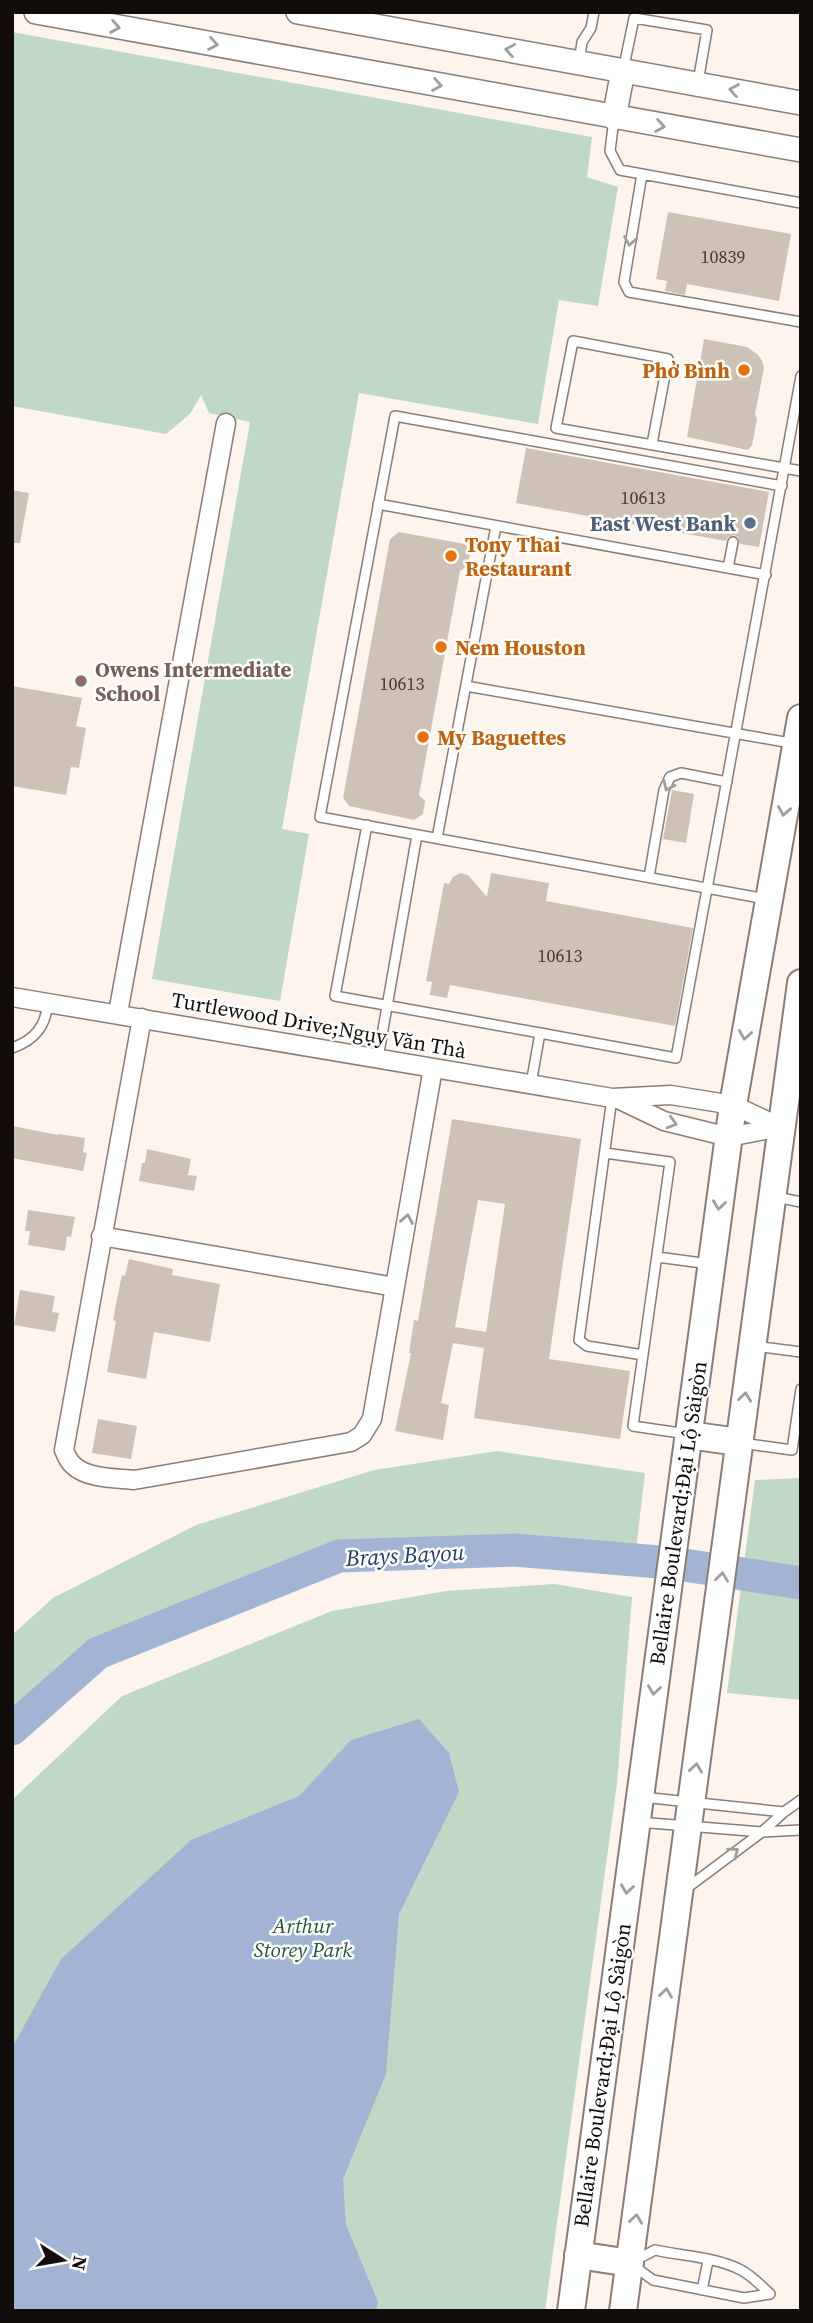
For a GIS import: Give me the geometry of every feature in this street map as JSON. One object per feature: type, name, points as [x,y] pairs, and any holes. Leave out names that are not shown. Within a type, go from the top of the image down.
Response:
[{"type":"main road","points":[[36,12],[147,22],[614,118],[801,150]]},
{"type":"main road","points":[[298,12],[397,25],[579,63],[801,103]]},
{"type":"main road","points":[[614,118],[623,71]]},
{"type":"main road","name":"Bellaire Boulevard;Đại Lộ Sàigòn","points":[[570,2311],[733,1105],[801,718]]},
{"type":"main road","points":[[623,2311],[771,1196],[785,1128],[801,983]]},
{"type":"main road","points":[[688,1435],[739,1442]]},
{"type":"main road","points":[[578,2255],[630,2263]]},
{"type":"street","points":[[118,1013],[226,423]]},
{"type":"street","name":"Turtlewood Drive;Ngụy Văn Thà","points":[[12,997],[615,1099],[664,1121],[729,1138],[785,1128]]},
{"type":"street","points":[[142,1018],[64,1450],[72,1465],[83,1471],[111,1478],[148,1477],[352,1442],[362,1435],[372,1419],[433,1068]]},
{"type":"street","name":"Turtlewood Drive;Ngụy Văn Thà","points":[[615,1099],[671,1095],[733,1105],[785,1128]]},
{"type":"street","points":[[101,1236],[395,1287]]},
{"type":"lane","points":[[579,63],[582,42],[591,28],[594,12]]},
{"type":"lane","points":[[623,71],[634,18],[708,30],[698,84]]},
{"type":"lane","points":[[614,118],[610,151],[620,170],[801,203]]},
{"type":"lane","points":[[642,174],[624,282],[629,292],[801,322]]},
{"type":"lane","points":[[652,444],[668,359],[573,341],[556,428],[801,471]]},
{"type":"lane","points":[[367,825],[335,996],[676,1058],[801,376]]},
{"type":"lane","points":[[768,900],[320,817],[395,415],[782,486]]},
{"type":"lane","points":[[378,504],[765,575]]},
{"type":"lane","points":[[767,505],[778,507]]},
{"type":"lane","points":[[437,838],[496,526]]},
{"type":"lane","points":[[728,568],[733,542]]},
{"type":"lane","points":[[466,686],[798,744]]},
{"type":"lane","points":[[649,877],[664,790],[670,777],[681,773],[727,782]]},
{"type":"lane","points":[[378,1058],[417,835]]},
{"type":"lane","points":[[12,1048],[22,1045],[40,1031],[47,1018],[48,1002]]},
{"type":"lane","points":[[531,1084],[540,1033]]},
{"type":"lane","points":[[615,1099],[579,1340],[587,1346],[643,1355]]},
{"type":"lane","points":[[605,1153],[670,1162],[633,1426],[688,1435]]},
{"type":"lane","points":[[771,1196],[801,1202]]},
{"type":"lane","points":[[657,1257],[711,1264]]},
{"type":"lane","points":[[752,1346],[801,1352]]},
{"type":"lane","points":[[739,1442],[792,1450],[801,1389]]},
{"type":"lane","points":[[680,1893],[801,1800]]},
{"type":"lane","points":[[638,1809],[690,1814],[784,1812]]},
{"type":"lane","points":[[638,1809],[690,1814],[762,1832],[801,1830]]},
{"type":"lane","points":[[655,2250],[708,2261],[739,2269],[754,2278],[770,2294],[744,2298],[653,2280],[630,2263],[655,2250]]},
{"type":"lane","points":[[702,2290],[708,2261]]},
{"type":"green space","points":[[12,32],[592,137],[587,177],[618,187],[598,306],[559,300],[538,424],[359,393],[282,829],[309,834],[280,1001],[152,979],[250,422],[209,413],[201,395],[190,414],[166,434],[12,406]]},
{"type":"green space","points":[[497,1451],[645,1473],[635,1558],[593,1550],[465,1549],[342,1569],[118,1654],[41,1715],[12,1744],[12,1635],[53,1598],[196,1525],[374,1470]]},
{"type":"green space","points":[[801,1478],[801,1700],[727,1693],[755,1480]]},
{"type":"green space","name":"Arthur Storey Park","points":[[555,1584],[632,1597],[617,1784],[545,2311],[12,2311],[12,1800],[122,1696],[332,1611],[446,1591]]},
{"type":"water","points":[[419,1719],[449,1753],[459,1792],[399,1914],[386,2074],[343,2179],[346,2225],[378,2302],[376,2311],[12,2311],[12,2048],[61,1959],[191,1840],[299,1796],[351,1740]]},
{"type":"building","points":[[668,212],[791,234],[779,301],[687,284],[685,295],[665,291],[667,281],[656,279]]},
{"type":"building","points":[[704,339],[747,347],[762,361],[764,368],[755,414],[757,419],[752,445],[748,450],[687,437]]},
{"type":"building","points":[[526,448],[769,492],[759,547],[740,544],[738,537],[734,535],[726,541],[516,503]]},
{"type":"building","points":[[12,490],[29,493],[20,543],[12,543]]},
{"type":"building","points":[[399,532],[465,544],[470,553],[468,565],[460,571],[419,795],[425,801],[423,814],[414,820],[349,806],[343,798],[390,539]]},
{"type":"building","points":[[12,686],[82,698],[76,726],[86,728],[79,768],[71,767],[66,795],[12,786]]},
{"type":"building","points":[[672,790],[694,794],[686,843],[663,839]]},
{"type":"building","points":[[460,873],[468,875],[487,897],[491,873],[549,883],[546,901],[693,928],[675,1026],[450,985],[447,998],[430,995],[432,982],[426,981],[444,883],[449,884],[453,877]]},
{"type":"building","points":[[452,1119],[581,1139],[549,1359],[630,1371],[620,1439],[474,1418],[484,1348],[453,1343],[441,1403],[449,1405],[443,1440],[395,1431],[411,1353],[414,1320],[418,1321]],"holes":[[[478,1200],[505,1204],[486,1332],[455,1327]]]},
{"type":"building","points":[[12,1126],[85,1138],[83,1152],[87,1153],[83,1171],[12,1158]]},
{"type":"building","points":[[147,1149],[191,1159],[188,1175],[197,1176],[194,1191],[139,1181]]},
{"type":"building","points":[[28,1210],[75,1217],[71,1237],[67,1236],[65,1251],[28,1245],[30,1231],[25,1231]]},
{"type":"building","points":[[129,1259],[173,1269],[172,1275],[220,1284],[210,1342],[154,1332],[146,1379],[107,1372],[118,1294]]},
{"type":"building","points":[[20,1290],[55,1296],[52,1312],[59,1313],[55,1332],[14,1325]]},
{"type":"building","points":[[98,1419],[137,1426],[131,1459],[92,1453]]},
{"type":"waterway","name":"Brays Bayou","points":[[12,1729],[98,1653],[339,1556],[514,1550],[671,1563],[801,1583]]},
{"type":"place","name":"Phở Bình","points":[[744,370]]},
{"type":"place","name":"East West Bank","points":[[750,523]]},
{"type":"place","name":"Tony Thai Restaurant","points":[[451,556]]},
{"type":"place","name":"Nem Houston","points":[[441,647]]},
{"type":"place","name":"Owens Intermediate School","points":[[81,681]]},
{"type":"place","name":"My Baguettes","points":[[423,737]]}]
